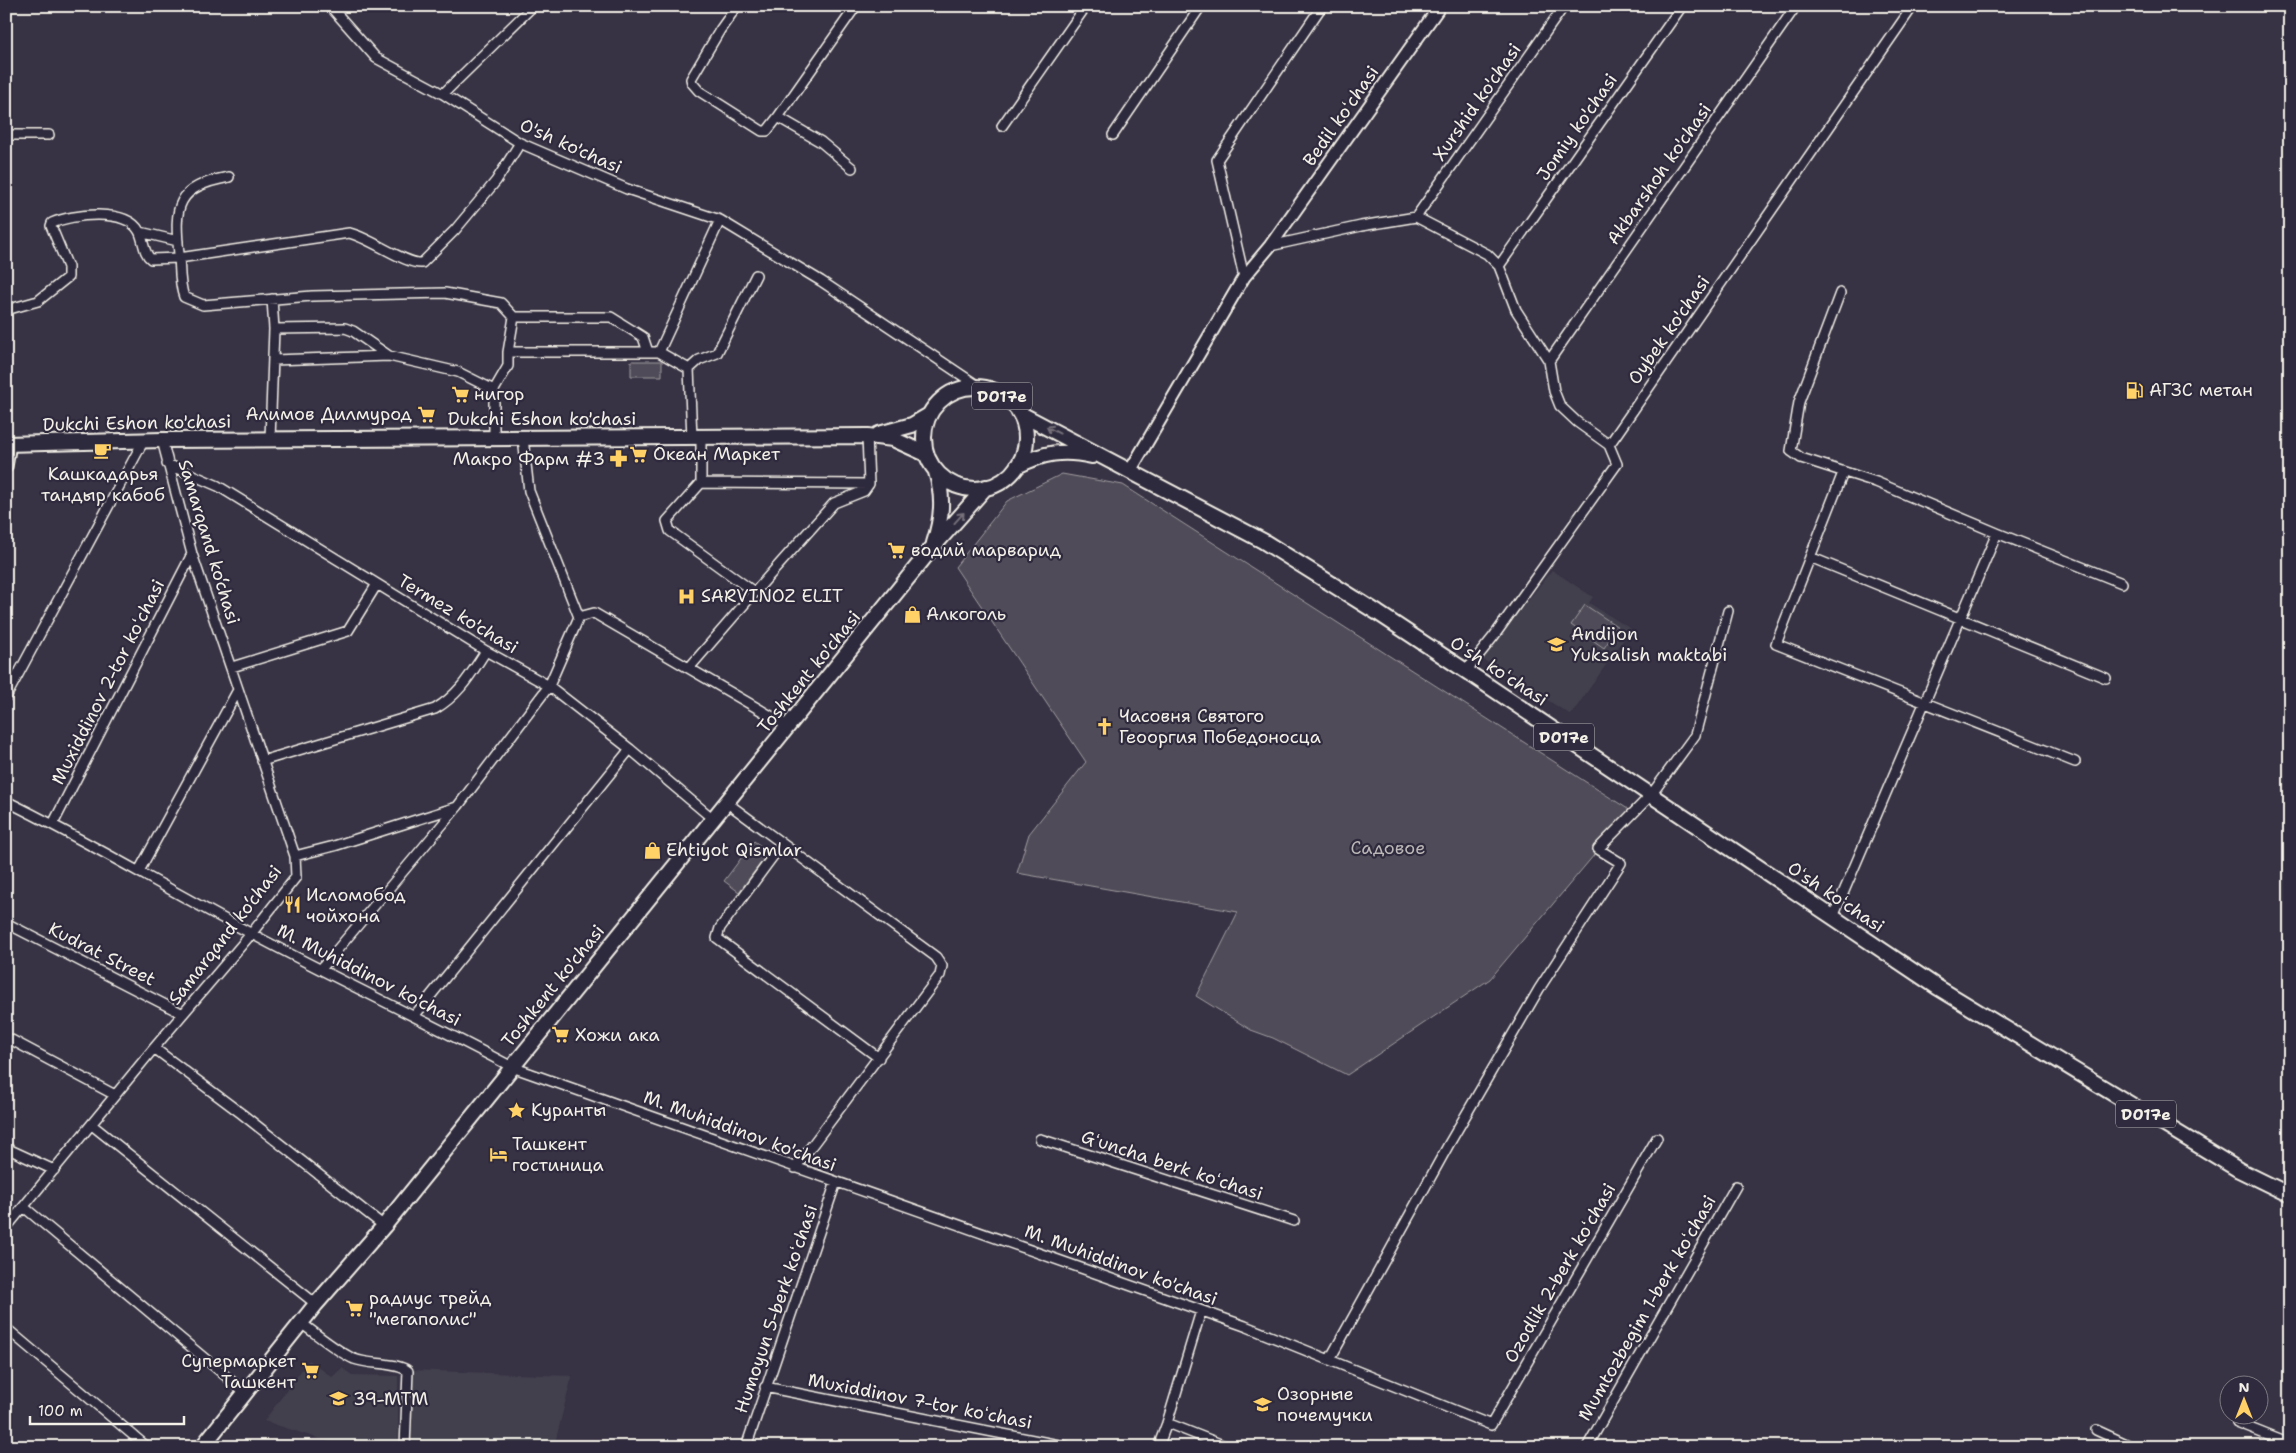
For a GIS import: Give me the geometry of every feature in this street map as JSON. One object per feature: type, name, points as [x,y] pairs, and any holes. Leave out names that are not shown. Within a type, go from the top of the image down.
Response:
[{"type":"main road","name":"D017e","points":[[868,436],[897,430],[929,415],[938,402],[951,393],[966,388],[982,388],[996,392],[1010,401],[1019,413],[1024,426],[1026,440],[1018,466]]},
{"type":"main road","name":"D017e","points":[[1019,413],[1112,462]]},
{"type":"main road","points":[[929,415],[925,428],[926,454],[936,472],[942,489],[939,527],[932,548]]},
{"type":"main road","name":"D017e","points":[[868,436],[893,439],[926,454]]},
{"type":"main road","name":"Dukchi Eshon ko'chasi","points":[[8,444],[144,440],[868,436]]},
{"type":"main road","name":"D017e","points":[[986,488],[1004,479],[1018,466],[1037,456],[1053,452],[1075,452],[1112,462]]},
{"type":"main road","name":"Oʻsh koʻchasi","points":[[1112,462],[1263,541],[1466,671],[1937,987],[2239,1170],[2290,1195]]},
{"type":"main road","points":[[936,472],[947,481],[959,486],[973,489],[986,488]]},
{"type":"main road","name":"Toshkent ko'chasi","points":[[202,1447],[316,1304],[384,1226],[932,548],[986,488]]},
{"type":"street","name":"O'sh ko'chasi","points":[[330,6],[376,58],[443,94],[520,143],[627,189],[720,220],[821,281],[982,388]]},
{"type":"street","points":[[443,94],[533,6]]},
{"type":"street","points":[[737,6],[720,30],[691,79],[699,91],[762,131],[767,131],[778,117],[856,6]]},
{"type":"street","points":[[1002,126],[1086,6]]},
{"type":"street","points":[[1113,135],[1201,6]]},
{"type":"street","points":[[1244,277],[1217,160],[1322,6]]},
{"type":"street","name":"Bedil koʻchasi","points":[[1130,471],[1244,277],[1270,246],[1440,6]]},
{"type":"street","name":"Xurshid ko'chasi","points":[[1416,217],[1564,6]]},
{"type":"street","name":"Jomiy ko'chasi","points":[[1499,266],[1682,6]]},
{"type":"street","name":"Akbarshoh ko'chasi","points":[[1549,361],[1796,6]]},
{"type":"street","name":"Oybek ko'chasi","points":[[1609,445],[1913,6]]},
{"type":"street","points":[[778,117],[820,142],[852,168]]},
{"type":"street","points":[[6,135],[49,135]]},
{"type":"street","points":[[6,310],[38,301],[68,277],[68,267],[51,230],[52,222],[70,216],[114,216],[133,222],[140,232],[149,258],[179,258],[349,233],[360,235],[411,262],[422,263],[455,230],[496,181],[520,143]]},
{"type":"street","points":[[229,177],[207,181],[186,195],[178,208],[178,241],[182,292],[184,297],[191,302],[203,305],[312,296],[445,294],[501,303],[514,317],[611,317],[643,337],[648,352]]},
{"type":"street","points":[[1270,246],[1361,226],[1416,217],[1487,254],[1499,266],[1516,310],[1549,361],[1554,391],[1560,406],[1577,422],[1609,445],[1618,464],[1494,636],[1466,671]]},
{"type":"street","points":[[660,352],[720,220]]},
{"type":"street","points":[[140,232],[178,241]]},
{"type":"street","points":[[689,369],[699,360],[716,353],[756,275]]},
{"type":"street","points":[[1840,293],[1799,402],[1791,447],[1794,454],[1844,473],[1876,482],[2122,583]]},
{"type":"street","points":[[270,439],[274,329],[272,299]]},
{"type":"street","points":[[494,438],[494,390],[508,366],[508,352],[514,317]]},
{"type":"street","points":[[274,329],[345,328],[353,331],[389,356]]},
{"type":"street","points":[[508,352],[660,352],[689,369]]},
{"type":"street","points":[[273,360],[389,356],[458,372],[494,390]]},
{"type":"street","points":[[689,369],[701,483],[667,521],[670,531],[754,592]]},
{"type":"street","points":[[689,668],[834,503],[864,491],[868,484],[868,436]]},
{"type":"street","points":[[321,970],[458,806],[549,686],[579,617],[529,491],[523,438]]},
{"type":"street","points":[[6,697],[144,440]]},
{"type":"street","name":"Samarqand ko‘chasi","points":[[6,1228],[25,1208],[115,1095],[251,934],[296,877],[294,856],[192,554],[162,440]]},
{"type":"street","points":[[6,467],[8,444]]},
{"type":"street","name":"Termez ko'chasi","points":[[167,464],[218,486],[486,651],[549,686],[630,749],[713,819]]},
{"type":"street","points":[[1844,473],[1776,644],[2075,762]]},
{"type":"street","points":[[701,483],[868,484]]},
{"type":"street","points":[[1833,917],[1997,533]]},
{"type":"street","name":"Muxiddinov 2-tor koʻchasi","points":[[53,824],[192,554]]},
{"type":"street","points":[[1810,557],[1962,617],[2106,678]]},
{"type":"street","points":[[232,668],[348,631],[377,584]]},
{"type":"street","points":[[1330,1358],[1449,1144],[1539,989],[1621,863],[1598,850],[1651,795],[1695,735],[1728,611]]},
{"type":"street","points":[[579,617],[594,613],[788,726]]},
{"type":"street","points":[[262,761],[435,709],[451,699],[462,688],[486,651]]},
{"type":"street","points":[[139,871],[238,690]]},
{"type":"street","points":[[415,1015],[630,749]]},
{"type":"street","name":"M. Muhiddinov ko'chasi","points":[[6,802],[53,824],[251,934],[415,1015],[512,1067],[1330,1358],[1404,1392],[1491,1425]]},
{"type":"street","points":[[726,802],[936,957],[940,962],[940,976],[795,1168]]},
{"type":"street","points":[[294,856],[334,846],[458,806]]},
{"type":"street","points":[[782,844],[720,928],[717,938],[879,1058]]},
{"type":"street","name":"Kudrat Street","points":[[6,923],[183,1014]]},
{"type":"street","points":[[6,1037],[115,1095]]},
{"type":"street","points":[[154,1048],[242,1114],[384,1226]]},
{"type":"street","points":[[92,1125],[316,1304]]},
{"type":"street","name":"Ozodlik 2-berk koʻchasi","points":[[1491,1425],[1657,1138]]},
{"type":"street","name":"Gʻuncha berk koʻchasi","points":[[1040,1139],[1294,1221]]},
{"type":"street","points":[[6,1148],[54,1170]]},
{"type":"street","name":"Humoyun 5-berk koʻchasi","points":[[746,1447],[836,1182]]},
{"type":"street","name":"Mumtozbegim 1-berk koʻchasi","points":[[1587,1447],[1736,1186]]},
{"type":"street","points":[[25,1208],[246,1393]]},
{"type":"street","points":[[1158,1447],[1201,1311]]},
{"type":"street","points":[[301,1324],[354,1358],[378,1365],[399,1367],[408,1371],[405,1447]]},
{"type":"street","points":[[6,1328],[146,1447]]},
{"type":"street","name":"Muxiddinov 7-tor koʻchasi","points":[[765,1387],[1069,1447]]},
{"type":"street","points":[[1167,1423],[1228,1447]]},
{"type":"street","points":[[2245,1426],[2290,1444]]},
{"type":"street","points":[[2096,1430],[2133,1447]]},
{"type":"shaded area","name":"Andijon Yuksalish maktabi","points":[[1552,570],[1593,597],[1589,603],[1631,629],[1571,715],[1482,659]]},
{"type":"shaded area","name":"39-MTM","points":[[309,1360],[332,1377],[342,1368],[352,1375],[398,1376],[398,1447],[345,1447],[264,1421]]},
{"type":"shaded area","points":[[411,1370],[572,1376],[554,1447],[408,1447]]},
{"type":"green space","points":[[631,361],[662,361],[662,376],[631,376]]},
{"type":"green space","name":"Садовое","points":[[1062,474],[1123,485],[1631,811],[1490,979],[1347,1075],[1273,1038],[1251,1030],[1196,996],[1238,912],[1017,873],[1029,834],[1086,762],[955,567],[1007,501]]},
{"type":"green space","points":[[1585,605],[1618,627],[1604,648],[1571,625]]},
{"type":"green space","points":[[754,841],[769,852],[739,892],[724,881]]},
{"type":"place","name":"АГЗС метан","points":[[2135,390]]},
{"type":"place","name":"нигор","points":[[460,394]]},
{"type":"place","name":"Алимов Дилмурод","points":[[426,414]]},
{"type":"place","name":"Кашкадарья тандыр кабоб","points":[[103,451]]},
{"type":"place","name":"Океан Маркет","points":[[639,454]]},
{"type":"place","name":"Макро Фарм #3","points":[[619,459]]},
{"type":"place","name":"водий марварид","points":[[897,550]]},
{"type":"place","name":"SARVINOZ ELIT","points":[[687,596]]},
{"type":"place","name":"Алкоголь","points":[[912,614]]},
{"type":"place","name":"Andijon Yuksalish maktabi","points":[[1557,644]]},
{"type":"place","name":"Часовня Святого Геооргия Победоносца","points":[[1105,726]]},
{"type":"place","name":"Ehtiyot Qismlar","points":[[652,850]]},
{"type":"place","name":"Исломобод чойхона","points":[[292,905]]},
{"type":"place","name":"Хожи ака","points":[[561,1035]]},
{"type":"place","name":"Куранты","points":[[517,1110]]},
{"type":"place","name":"Ташкент гостиница","points":[[498,1154]]},
{"type":"place","name":"радиус трейд \"мегаполис\"","points":[[355,1308]]},
{"type":"place","name":"Супермаркет Ташкент","points":[[310,1371]]},
{"type":"place","name":"39-MTM","points":[[339,1399]]},
{"type":"place","name":"Озорные почемучки","points":[[1263,1404]]}]
